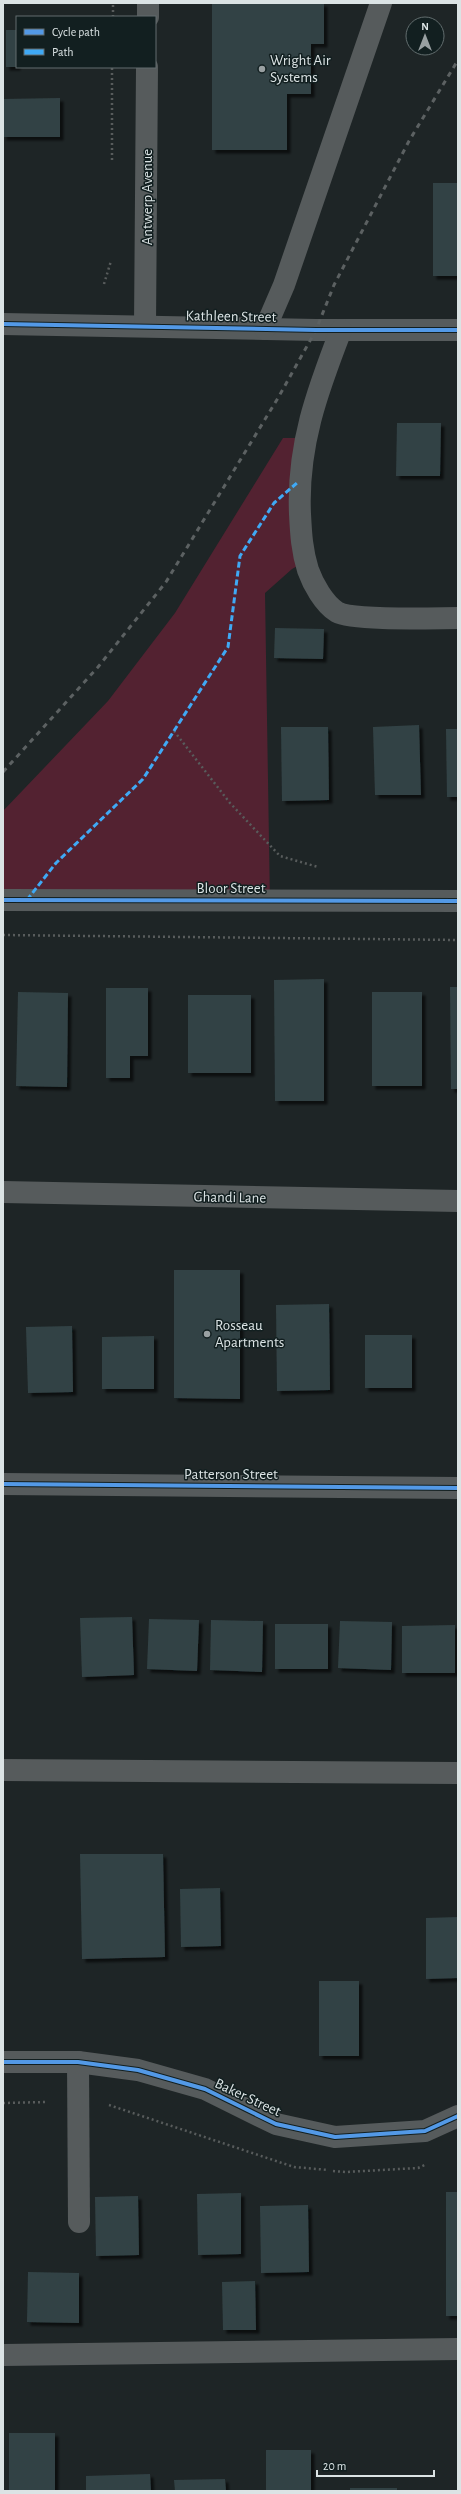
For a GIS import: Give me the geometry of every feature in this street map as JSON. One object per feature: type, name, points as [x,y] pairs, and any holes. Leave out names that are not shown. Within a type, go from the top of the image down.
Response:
[{"type":"street","points":[[148,3],[148,16]]},
{"type":"street","points":[[265,329],[284,286],[381,3]]},
{"type":"street","name":"Antwerp Avenue","points":[[146,326],[148,68]]},
{"type":"street","name":"Kathleen Street","points":[[3,324],[265,329],[458,330]]},
{"type":"street","points":[[341,330],[317,391],[303,444],[298,482],[301,550],[315,588],[338,612],[369,617],[458,618]]},
{"type":"street","name":"Bloor Street","points":[[3,900],[458,901]]},
{"type":"street","name":"Ghandi Lane","points":[[3,1192],[458,1202]]},
{"type":"street","name":"Patterson Street","points":[[3,1484],[458,1488]]},
{"type":"street","points":[[3,1770],[458,1773]]},
{"type":"street","name":"Baker Street","points":[[3,2062],[78,2062],[138,2070],[205,2089],[276,2124],[335,2137],[425,2131],[458,2116]]},
{"type":"street","points":[[78,2062],[79,2222]]},
{"type":"street","points":[[3,2355],[458,2349]]},
{"type":"path","points":[[113,3],[113,16]]},
{"type":"path","points":[[112,68],[112,168]]},
{"type":"path","points":[[104,284],[111,262],[111,254]]},
{"type":"path","points":[[174,731],[230,803],[280,856],[322,868]]},
{"type":"path","points":[[3,935],[458,940]]},
{"type":"shaded area","points":[[283,438],[302,438],[303,563],[292,569],[265,593],[270,904],[3,903],[3,811],[108,701],[175,613]]},
{"type":"building","name":"Wright Air Systems","points":[[212,3],[324,3],[324,44],[311,44],[311,94],[287,94],[287,150],[212,150]]},
{"type":"building","points":[[6,30],[16,30],[16,67],[6,67]]},
{"type":"building","points":[[60,98],[60,137],[3,137],[3,99]]},
{"type":"building","points":[[433,183],[458,183],[458,276],[433,276]]},
{"type":"building","points":[[397,423],[441,423],[440,476],[396,476]]},
{"type":"building","points":[[275,628],[324,629],[323,659],[274,658]]},
{"type":"building","points":[[419,725],[421,795],[375,795],[373,727]]},
{"type":"building","points":[[281,727],[328,727],[329,800],[282,801]]},
{"type":"building","points":[[446,729],[458,729],[458,797],[447,797]]},
{"type":"building","points":[[324,979],[324,1101],[275,1101],[274,980]]},
{"type":"building","points":[[450,987],[458,987],[458,1089],[451,1089]]},
{"type":"building","points":[[106,988],[148,988],[148,1056],[130,1056],[130,1078],[106,1078]]},
{"type":"building","points":[[18,992],[68,993],[67,1087],[16,1086]]},
{"type":"building","points":[[372,992],[422,992],[422,1086],[372,1086]]},
{"type":"building","points":[[188,995],[251,995],[251,1073],[188,1073]]},
{"type":"building","name":"Rosseau Apartments","points":[[174,1270],[240,1270],[240,1399],[174,1398]]},
{"type":"building","points":[[329,1304],[330,1390],[277,1391],[276,1305]]},
{"type":"building","points":[[72,1326],[73,1392],[28,1393],[26,1327]]},
{"type":"building","points":[[365,1335],[412,1335],[412,1388],[365,1388]]},
{"type":"building","points":[[154,1336],[154,1389],[102,1389],[102,1337]]},
{"type":"building","points":[[132,1617],[134,1675],[82,1677],[80,1618]]},
{"type":"building","points":[[149,1619],[199,1620],[197,1671],[147,1669]]},
{"type":"building","points":[[211,1620],[263,1621],[262,1672],[210,1670]]},
{"type":"building","points":[[340,1621],[392,1622],[391,1670],[338,1668]]},
{"type":"building","points":[[275,1624],[328,1624],[328,1669],[275,1669]]},
{"type":"building","points":[[455,1625],[455,1673],[402,1673],[402,1626]]},
{"type":"building","points":[[80,1854],[163,1854],[165,1957],[82,1959]]},
{"type":"building","points":[[220,1888],[221,1946],[181,1947],[180,1889]]},
{"type":"building","points":[[458,1917],[458,1978],[426,1979],[426,1918]]},
{"type":"building","points":[[319,1981],[359,1981],[359,2056],[319,2056]]},
{"type":"building","points":[[446,2192],[458,2192],[458,2316],[446,2316]]},
{"type":"building","points":[[241,2193],[241,2254],[198,2255],[197,2194]]},
{"type":"building","points":[[138,2196],[139,2255],[96,2256],[95,2197]]},
{"type":"building","points":[[308,2205],[309,2272],[261,2273],[260,2206]]},
{"type":"building","points":[[28,2272],[79,2273],[79,2323],[27,2322]]},
{"type":"building","points":[[255,2281],[256,2330],[223,2330],[222,2282]]},
{"type":"building","points":[[9,2433],[55,2433],[55,2491],[9,2491]]},
{"type":"building","points":[[266,2450],[311,2450],[311,2491],[266,2491]]},
{"type":"building","points":[[150,2474],[151,2491],[86,2491],[86,2476]]},
{"type":"building","points":[[225,2479],[226,2491],[175,2491],[174,2480]]},
{"type":"building","points":[[350,2488],[397,2488],[397,2491],[350,2491]]},
{"type":"railway","points":[[3,772],[98,667],[166,582],[278,398],[316,330],[334,285],[409,141],[458,60]]},
{"type":"marked path","points":[[27,900],[56,863],[143,779],[228,647],[240,556],[274,503],[298,482]]},
{"type":"cycle path","points":[[3,324],[316,330],[458,330]]},
{"type":"cycle path","points":[[3,900],[458,901]]},
{"type":"cycle path","points":[[3,1484],[458,1488]]},
{"type":"cycle path","points":[[3,2062],[78,2062],[138,2070],[205,2089],[276,2124],[335,2137],[425,2131],[458,2116]]},
{"type":"place","name":"Wright Air Systems","points":[[262,69]]},
{"type":"place","name":"Rosseau Apartments","points":[[207,1334]]}]
